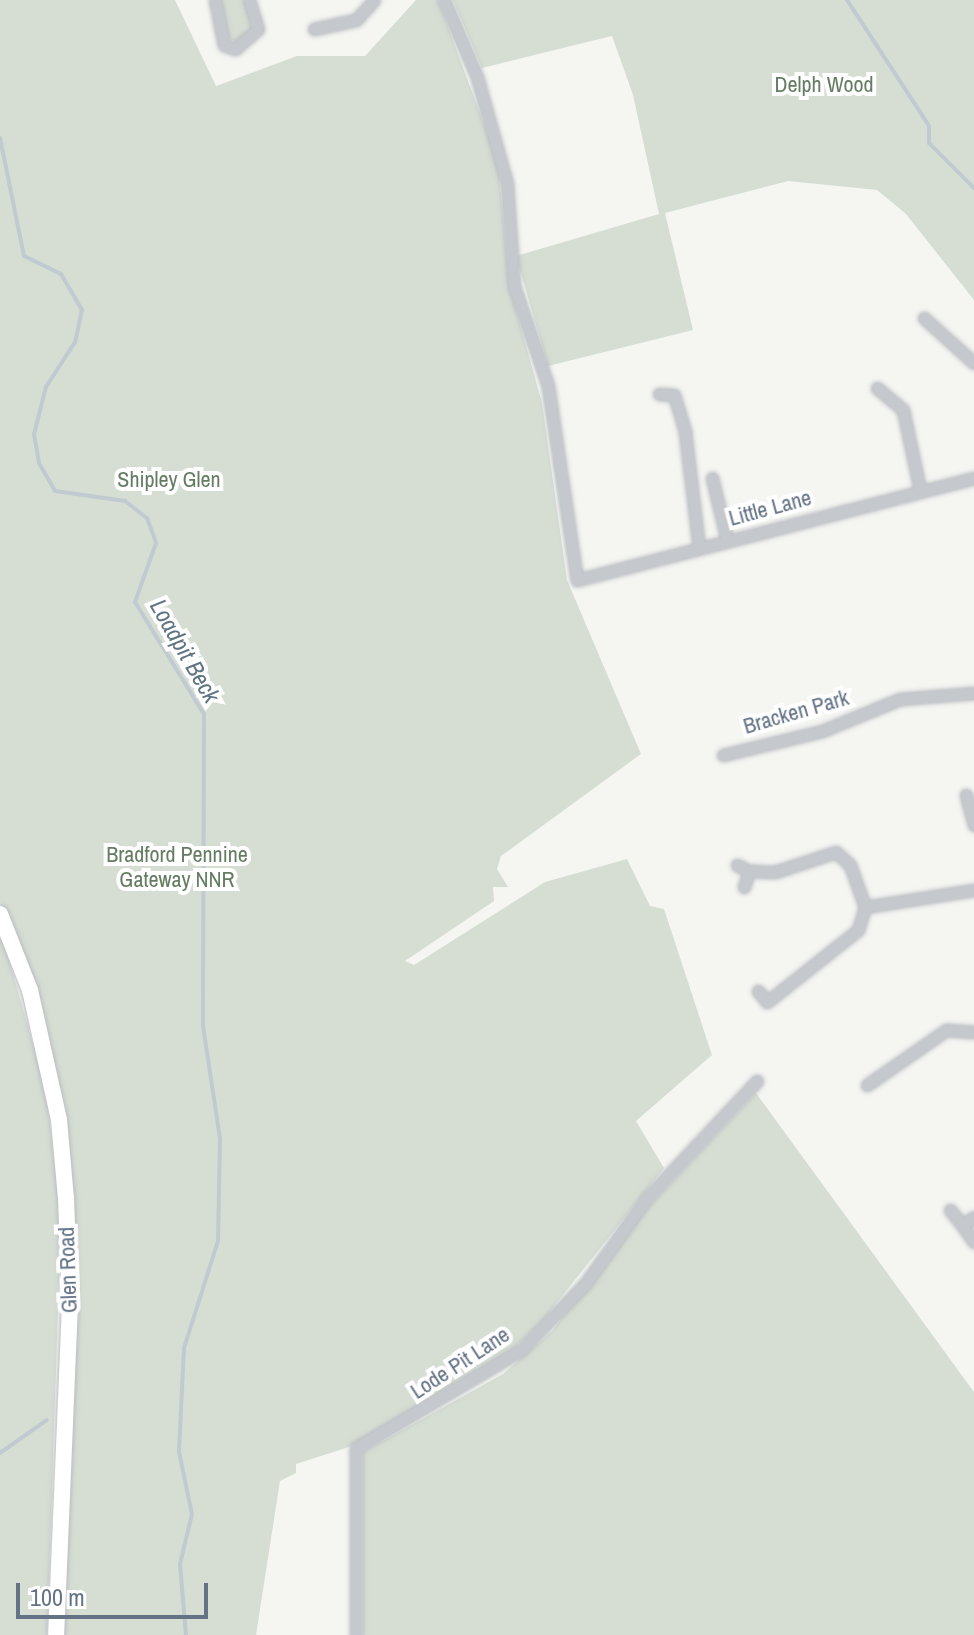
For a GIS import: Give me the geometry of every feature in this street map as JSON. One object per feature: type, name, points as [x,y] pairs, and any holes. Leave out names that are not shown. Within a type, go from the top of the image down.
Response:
[{"type":"street","points":[[215,0],[224,45],[235,49],[258,29],[249,0]]},
{"type":"street","name":"Little Lane","points":[[444,0],[477,77],[507,184],[514,286],[548,386],[577,580],[974,478]]},
{"type":"street","points":[[314,29],[356,20],[366,3]]},
{"type":"street","points":[[924,318],[974,363]]},
{"type":"street","points":[[877,388],[903,410],[920,490]]},
{"type":"street","points":[[659,394],[674,395],[685,432],[699,548]]},
{"type":"street","points":[[712,478],[727,540]]},
{"type":"street","name":"Bracken Park","points":[[723,755],[822,731],[900,699],[974,693]]},
{"type":"street","points":[[966,795],[974,825]]},
{"type":"street","points":[[737,865],[749,871],[775,872],[836,852],[850,865],[865,907],[858,930],[767,1002],[758,991]]},
{"type":"street","points":[[744,887],[749,871]]},
{"type":"street","points":[[865,907],[974,890]]},
{"type":"street","name":"Glen Road","points":[[0,914],[30,990],[59,1120],[64,1182],[70,1304],[56,1635]]},
{"type":"street","points":[[867,1085],[946,1030],[974,1032]]},
{"type":"street","name":"Lode Pit Lane","points":[[356,1635],[356,1448],[521,1350],[757,1081]]},
{"type":"street","points":[[950,1210],[974,1242]]},
{"type":"street","points":[[962,1225],[974,1217]]},
{"type":"green space","points":[[0,0],[175,0],[216,86],[297,56],[365,56],[416,0],[438,0],[498,162],[509,285],[542,403],[567,580],[641,754],[501,856],[497,869],[508,887],[493,887],[494,901],[405,961],[414,965],[545,882],[627,859],[650,906],[664,909],[712,1055],[636,1121],[664,1168],[543,1320],[512,1350],[349,1447],[296,1464],[296,1473],[280,1481],[256,1635],[59,1635],[75,1342],[62,1111],[0,902]]},
{"type":"green space","points":[[221,0],[244,0],[252,28],[239,43],[227,38]]},
{"type":"green space","name":"Delph Wood","points":[[453,0],[974,0],[974,300],[906,214],[877,190],[788,181],[665,213],[693,330],[548,366],[516,256],[659,214],[633,95],[612,36],[482,68]]},
{"type":"green space","points":[[0,928],[46,1090],[61,1221],[47,1635],[0,1635]]},
{"type":"green space","points":[[756,1093],[974,1392],[974,1635],[363,1635],[363,1452],[503,1374],[552,1331],[649,1206]]},
{"type":"waterway","points":[[847,0],[929,126],[929,143],[974,188]]},
{"type":"waterway","name":"Loadpit Beck","points":[[0,138],[24,256],[61,274],[82,310],[75,342],[46,387],[34,434],[39,463],[55,491],[125,501],[147,518],[156,543],[135,602],[204,714],[203,1026],[220,1138],[218,1241],[184,1348],[179,1452],[192,1514],[180,1564],[186,1635]]},
{"type":"waterway","points":[[0,1453],[47,1420]]},
{"type":"park label","name":"Shipley Glen","points":[[169,480]]},
{"type":"park label","name":"Bradford Pennine Gateway NNR","points":[[177,866]]}]
